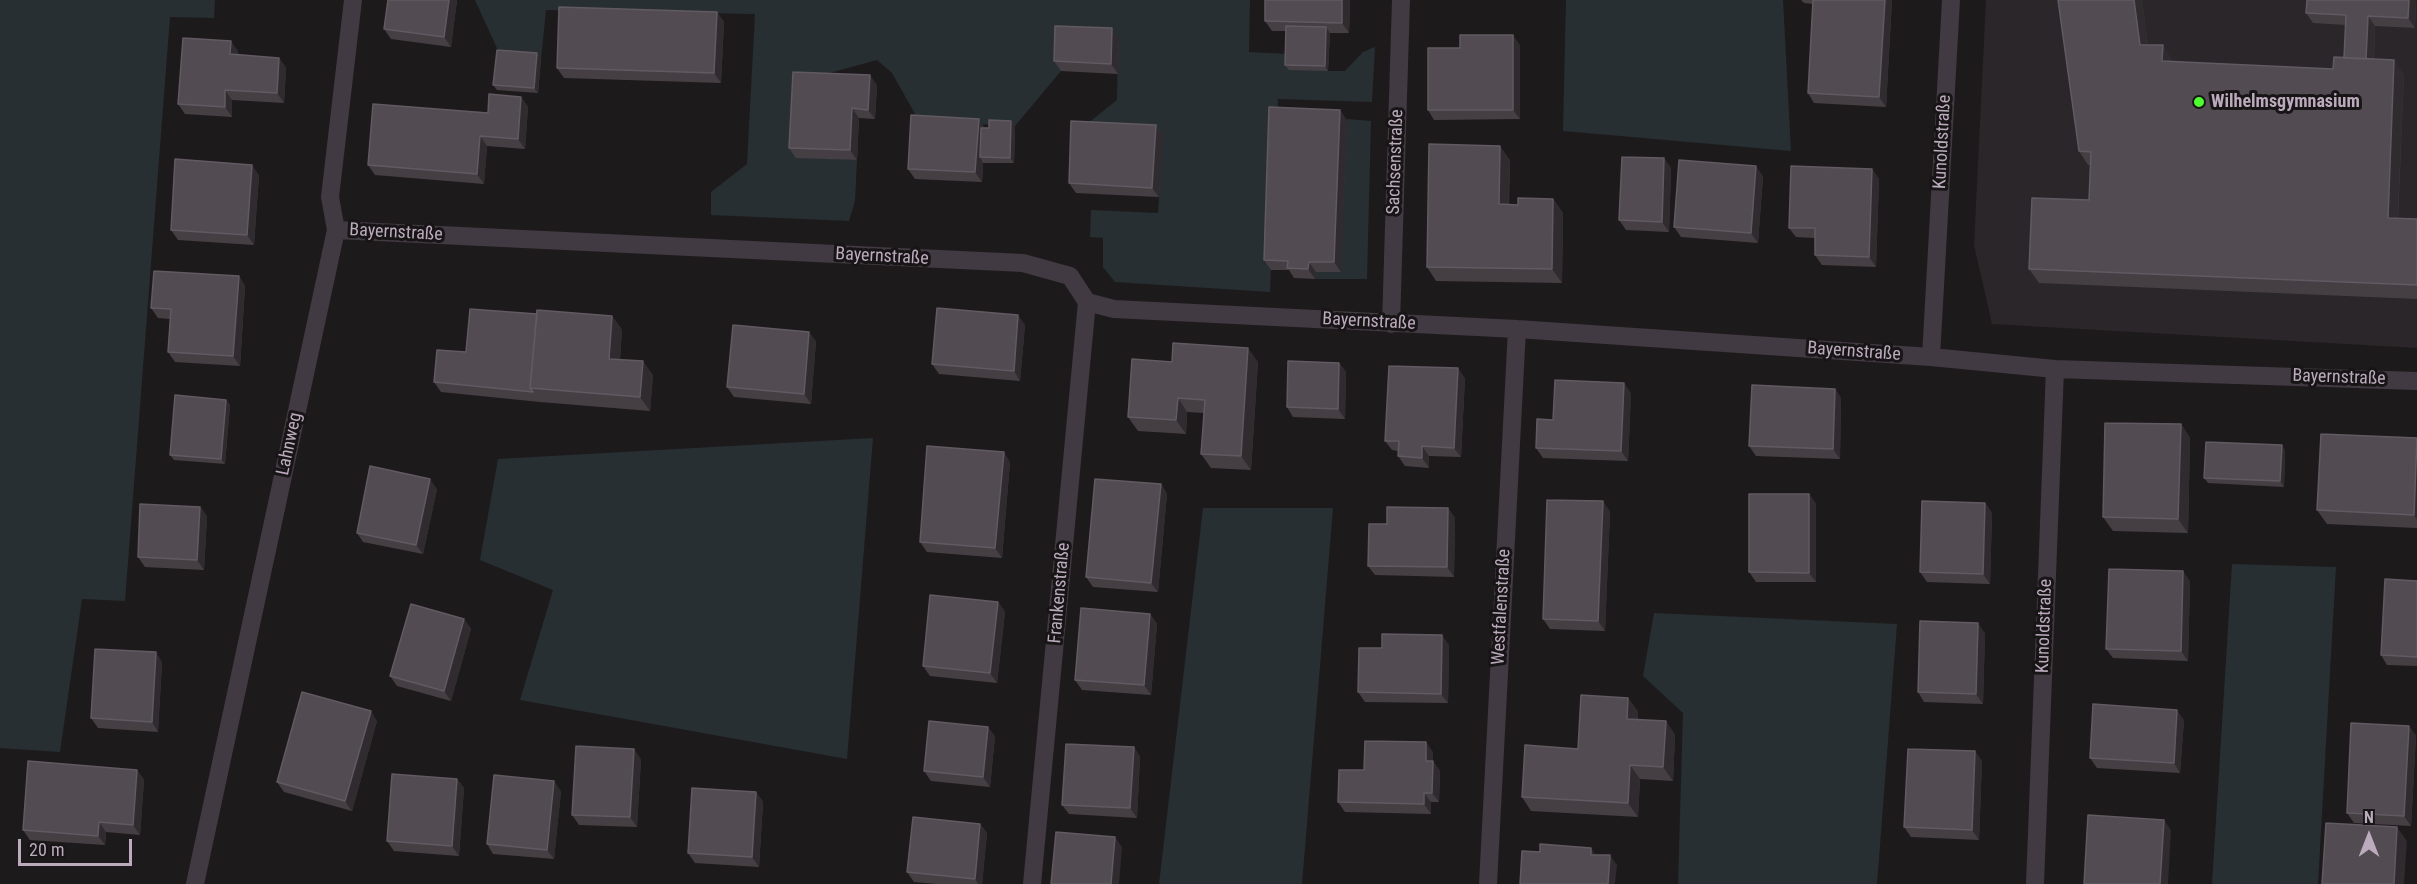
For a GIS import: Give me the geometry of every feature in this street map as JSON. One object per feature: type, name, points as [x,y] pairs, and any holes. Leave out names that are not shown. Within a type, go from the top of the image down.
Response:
[{"type":"street","name":"Lahnweg","points":[[195,884],[336,230],[330,197],[353,0]]},
{"type":"street","name":"Sachsenstraße","points":[[1391,324],[1401,0]]},
{"type":"street","name":"Kunoldstraße","points":[[1931,357],[1951,0]]},
{"type":"street","name":"Bayernstraße","points":[[336,230],[1023,263],[1070,276],[1087,302],[1114,309],[1517,329],[1931,357],[2055,369],[2417,381]]},
{"type":"street","name":"Frankenstraße","points":[[1032,884],[1087,302]]},
{"type":"street","name":"Westfalenstraße","points":[[1488,884],[1517,329]]},
{"type":"street","name":"Kunoldstraße","points":[[2035,884],[2055,369]]},
{"type":"shaded area","points":[[0,0],[215,0],[214,18],[170,17],[125,601],[82,599],[60,752],[0,748]]},
{"type":"shaded area","points":[[475,0],[1250,0],[1249,52],[1289,54],[1328,71],[1345,71],[1363,52],[1375,47],[1372,102],[1278,99],[1270,292],[1115,282],[1103,267],[1103,238],[1090,237],[1091,210],[1158,213],[1163,135],[1078,131],[1117,100],[1118,38],[1062,36],[1061,71],[1015,126],[919,121],[892,73],[877,60],[800,81],[796,157],[857,160],[855,201],[849,221],[711,215],[711,192],[747,164],[755,14],[546,10],[541,59],[500,55]]},
{"type":"shaded area","points":[[1566,0],[1783,0],[1791,151],[1563,131]]},
{"type":"shaded area","name":"Wilhelmsgymnasium","points":[[1986,0],[2417,0],[2417,348],[1992,324],[1974,245]]},
{"type":"shaded area","points":[[1347,119],[1371,121],[1367,279],[1315,279],[1316,272],[1341,272]]},
{"type":"shaded area","points":[[873,438],[847,759],[520,700],[553,590],[480,560],[498,459]]},
{"type":"shaded area","points":[[1203,508],[1333,508],[1302,884],[1159,884]]},
{"type":"shaded area","points":[[2232,564],[2336,567],[2318,884],[2212,884]]},
{"type":"shaded area","points":[[1654,613],[1897,624],[1877,884],[1678,884],[1683,713],[1643,676]]},
{"type":"building","points":[[388,0],[449,0],[444,37],[384,29]]},
{"type":"building","points":[[1265,0],[1342,0],[1342,23],[1265,21]]},
{"type":"building","points":[[1813,0],[1885,0],[1879,97],[1808,93]]},
{"type":"building","points":[[2058,0],[2134,0],[2140,45],[2163,45],[2162,61],[2333,69],[2334,57],[2394,60],[2388,218],[2417,219],[2417,285],[2029,269],[2032,198],[2089,200],[2091,152],[2079,151]]},
{"type":"building","points":[[2307,0],[2409,0],[2408,18],[2368,16],[2366,59],[2344,58],[2346,15],[2306,13]]},
{"type":"building","points":[[559,7],[717,12],[714,73],[557,68]]},
{"type":"building","points":[[1055,26],[1112,28],[1111,64],[1054,61]]},
{"type":"building","points":[[1286,26],[1326,27],[1325,66],[1285,65]]},
{"type":"building","points":[[1460,35],[1513,35],[1513,110],[1428,110],[1428,48],[1460,48]]},
{"type":"building","points":[[183,38],[231,41],[230,54],[279,58],[277,93],[225,90],[225,107],[178,104]]},
{"type":"building","points":[[497,50],[537,53],[534,88],[493,85]]},
{"type":"building","points":[[793,72],[870,75],[868,110],[852,108],[850,150],[789,148]]},
{"type":"building","points":[[489,94],[521,97],[518,139],[480,136],[477,174],[368,165],[373,104],[488,113]]},
{"type":"building","points":[[1269,107],[1340,110],[1334,262],[1309,262],[1308,269],[1287,268],[1288,261],[1264,260]]},
{"type":"building","points":[[911,115],[979,119],[975,172],[908,169]]},
{"type":"building","points":[[989,120],[1011,121],[1010,158],[980,157],[981,128],[989,128]]},
{"type":"building","points":[[1071,121],[1156,125],[1152,188],[1069,183]]},
{"type":"building","points":[[1429,144],[1500,146],[1499,204],[1518,205],[1518,198],[1553,199],[1552,269],[1427,267]]},
{"type":"building","points":[[1622,157],[1664,158],[1662,222],[1619,220]]},
{"type":"building","points":[[175,159],[252,165],[247,235],[171,230]]},
{"type":"building","points":[[1679,160],[1756,166],[1751,233],[1674,227]]},
{"type":"building","points":[[1791,166],[1872,169],[1869,257],[1815,255],[1815,228],[1789,228]]},
{"type":"building","points":[[154,271],[239,276],[233,356],[168,352],[171,309],[151,308]]},
{"type":"building","points":[[937,308],[1018,315],[1014,371],[932,364]]},
{"type":"building","points":[[470,309],[537,314],[530,388],[533,392],[434,382],[437,350],[466,352]]},
{"type":"building","points":[[537,310],[612,316],[609,359],[643,361],[640,397],[530,388]]},
{"type":"building","points":[[733,325],[809,332],[804,394],[727,387]]},
{"type":"building","points":[[1173,343],[1248,348],[1241,456],[1201,454],[1205,400],[1178,398],[1176,420],[1128,417],[1132,359],[1172,362]]},
{"type":"building","points":[[1288,361],[1339,363],[1338,409],[1287,407]]},
{"type":"building","points":[[1389,366],[1458,368],[1454,448],[1422,446],[1422,458],[1398,456],[1399,441],[1385,441]]},
{"type":"building","points":[[1555,380],[1624,383],[1621,451],[1536,448],[1537,419],[1553,420]]},
{"type":"building","points":[[1752,385],[1835,389],[1833,449],[1749,446]]},
{"type":"building","points":[[175,395],[226,400],[221,459],[170,455]]},
{"type":"building","points":[[2105,423],[2181,424],[2178,519],[2103,517]]},
{"type":"building","points":[[2321,434],[2417,438],[2414,515],[2317,510]]},
{"type":"building","points":[[2206,442],[2282,445],[2280,481],[2204,478]]},
{"type":"building","points":[[927,446],[1004,452],[995,548],[920,542]]},
{"type":"building","points":[[370,466],[430,479],[416,545],[357,533]]},
{"type":"building","points":[[1095,479],[1161,484],[1151,583],[1086,577]]},
{"type":"building","points":[[1749,494],[1809,494],[1809,573],[1749,572]]},
{"type":"building","points":[[1547,500],[1603,501],[1598,621],[1543,619]]},
{"type":"building","points":[[1922,501],[1985,503],[1983,574],[1920,572]]},
{"type":"building","points":[[140,504],[200,507],[197,560],[138,557]]},
{"type":"building","points":[[1387,507],[1448,508],[1447,567],[1368,566],[1369,524],[1387,524]]},
{"type":"building","points":[[2109,569],[2183,571],[2181,651],[2106,649]]},
{"type":"building","points":[[2385,579],[2417,581],[2417,657],[2381,655]]},
{"type":"building","points":[[930,595],[998,602],[990,673],[923,666]]},
{"type":"building","points":[[411,604],[464,619],[444,691],[390,676]]},
{"type":"building","points":[[1081,608],[1150,614],[1144,685],[1075,680]]},
{"type":"building","points":[[1920,621],[1978,623],[1976,694],[1918,692]]},
{"type":"building","points":[[1382,634],[1442,635],[1441,694],[1358,692],[1359,648],[1382,648]]},
{"type":"building","points":[[95,649],[156,652],[152,722],[91,718]]},
{"type":"building","points":[[302,692],[371,711],[345,801],[277,782]]},
{"type":"building","points":[[1581,695],[1628,698],[1627,719],[1666,721],[1663,767],[1630,765],[1628,803],[1522,797],[1525,745],[1578,749]]},
{"type":"building","points":[[2093,704],[2177,710],[2174,763],[2090,758]]},
{"type":"building","points":[[929,721],[988,727],[983,777],[924,771]]},
{"type":"building","points":[[2351,723],[2409,726],[2404,816],[2347,813]]},
{"type":"building","points":[[1365,741],[1426,742],[1426,761],[1433,761],[1432,793],[1424,793],[1424,804],[1338,802],[1339,770],[1364,770]]},
{"type":"building","points":[[1066,744],[1134,747],[1130,808],[1062,805]]},
{"type":"building","points":[[576,746],[634,749],[630,817],[572,815]]},
{"type":"building","points":[[1908,749],[1975,751],[1972,830],[1904,827]]},
{"type":"building","points":[[28,761],[137,770],[133,825],[99,822],[98,836],[23,830]]},
{"type":"building","points":[[392,774],[457,779],[452,846],[387,841]]},
{"type":"building","points":[[494,775],[554,781],[547,850],[487,844]]},
{"type":"building","points":[[692,788],[756,792],[752,857],[688,853]]},
{"type":"building","points":[[2088,815],[2164,820],[2160,884],[2084,884]]},
{"type":"building","points":[[913,817],[980,824],[975,879],[907,872]]},
{"type":"building","points":[[2326,823],[2397,827],[2394,884],[2322,884]]},
{"type":"building","points":[[1056,832],[1115,837],[1111,884],[1051,884]]},
{"type":"building","points":[[1540,844],[1591,848],[1591,855],[1610,855],[1608,884],[1520,884],[1522,851],[1540,852]]},
{"type":"place","name":"Wilhelmsgymnasium","points":[[2199,102]]}]
